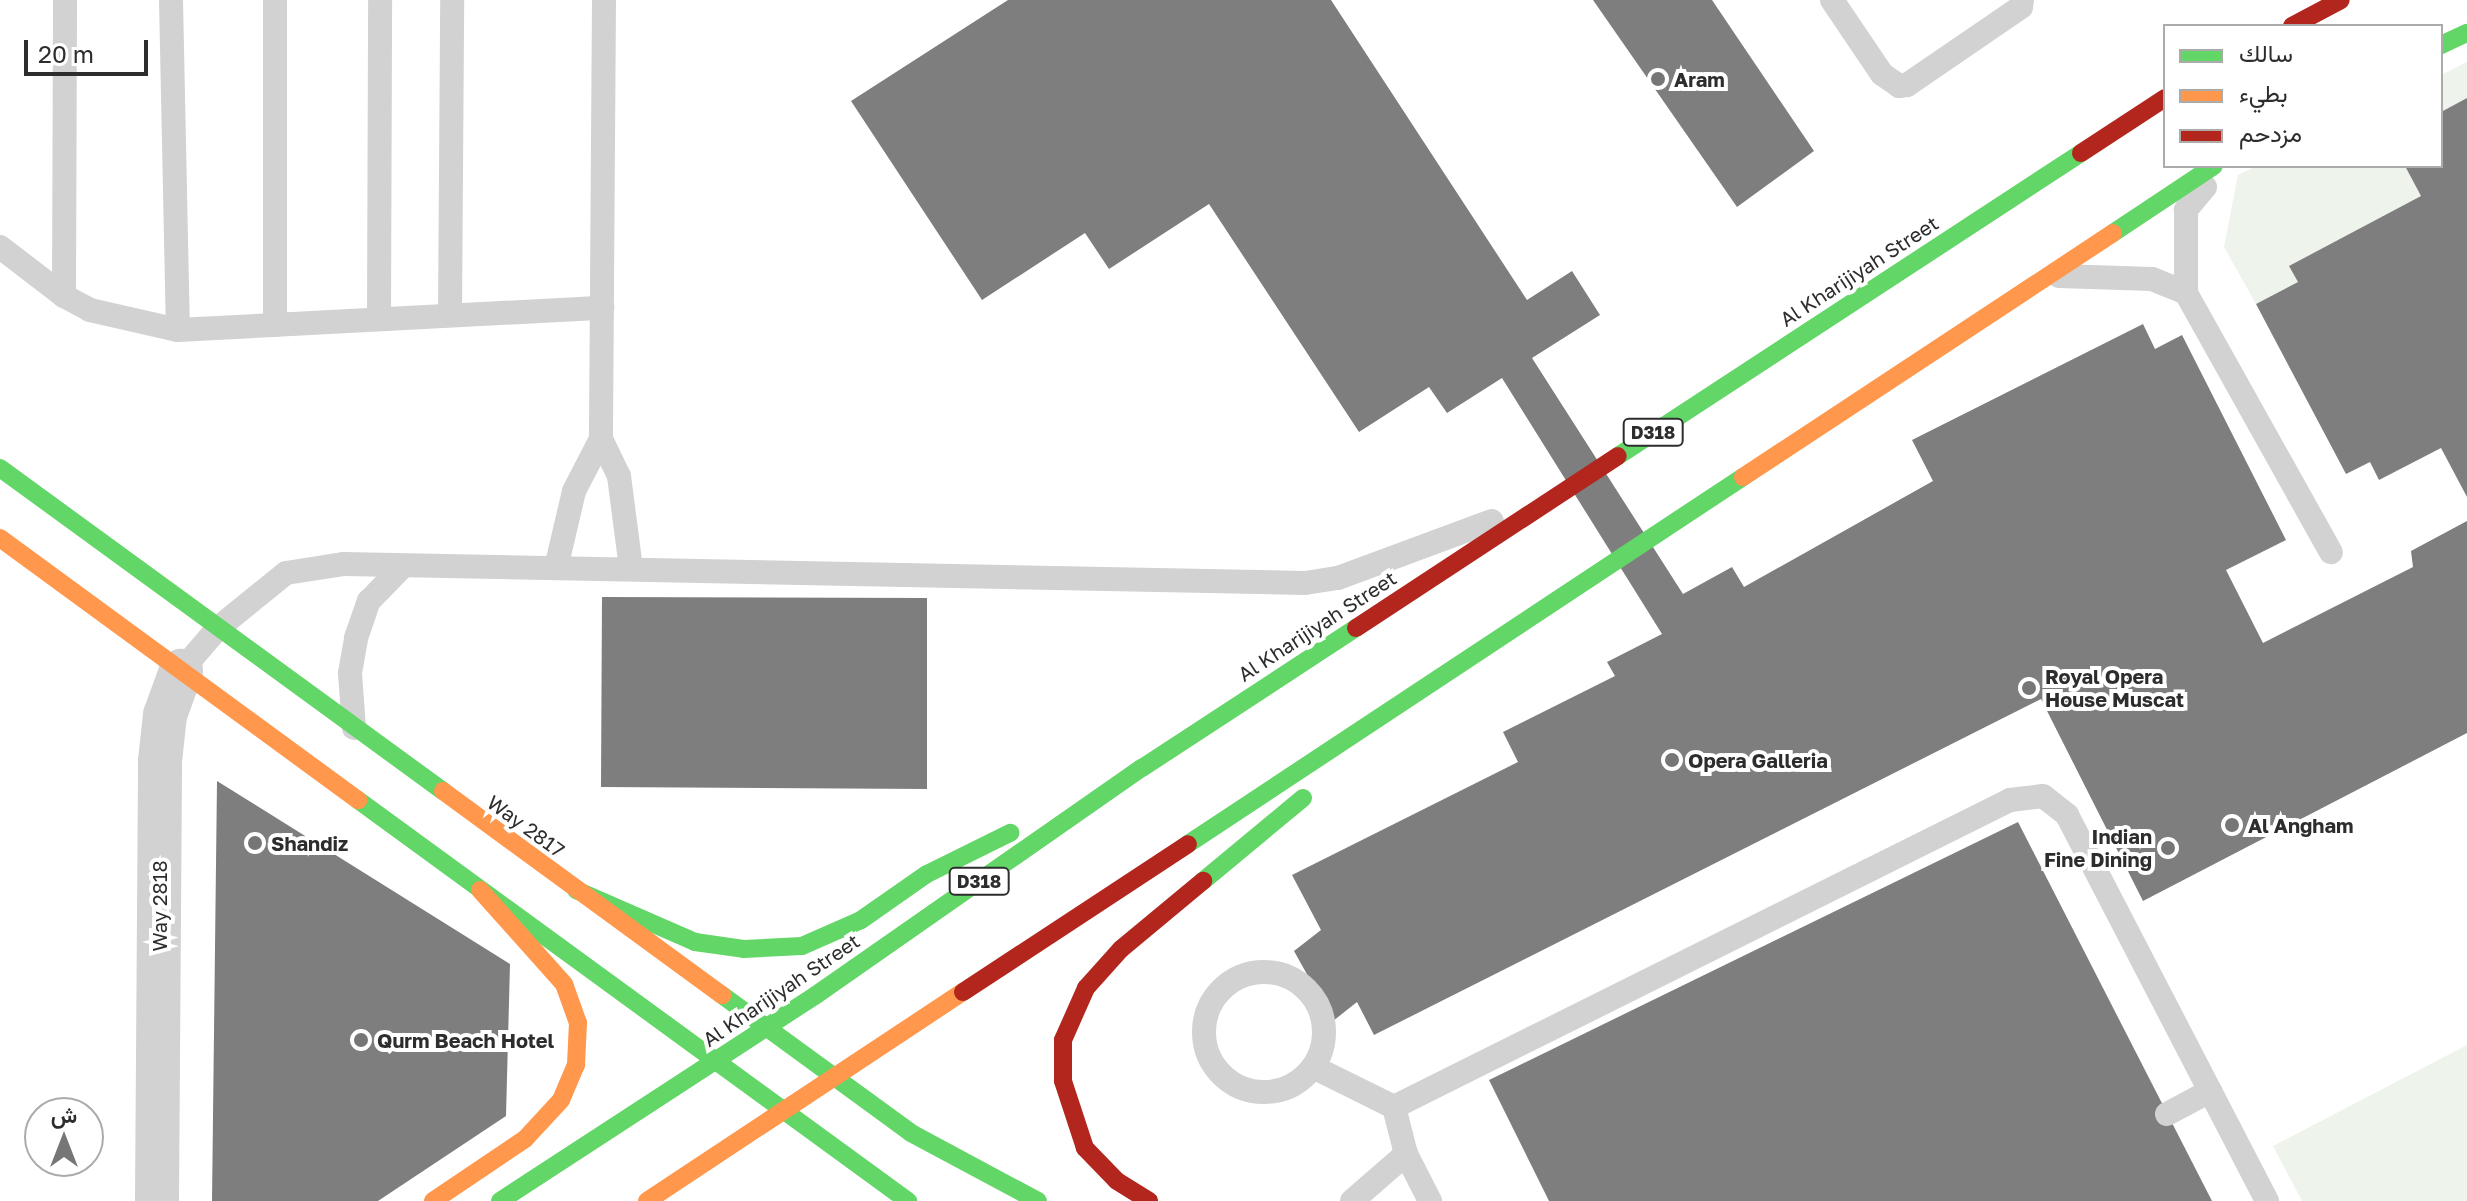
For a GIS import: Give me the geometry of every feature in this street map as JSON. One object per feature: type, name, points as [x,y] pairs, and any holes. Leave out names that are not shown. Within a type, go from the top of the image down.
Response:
[{"type":"main road","points":[[2296,24],[2341,0]]},
{"type":"main road","points":[[2443,44],[2467,33]]},
{"type":"main road","name":"Al Kharijiyah Street","points":[[500,1201],[764,1029],[1142,768],[2163,99]]},
{"type":"main road","points":[[647,1201],[1480,651],[2039,277],[2211,168]]},
{"type":"main road","name":"Way 2817","points":[[0,468],[764,1029],[911,1133],[1038,1201]]},
{"type":"main road","points":[[0,538],[783,1113],[908,1201]]},
{"type":"main road","points":[[1149,1201],[1116,1180],[1085,1148],[1063,1081],[1063,1040],[1071,1014],[1086,988],[1121,949],[1480,651]]},
{"type":"main road","points":[[576,890],[695,942],[744,949],[802,946],[861,920],[927,874],[1142,768]]},
{"type":"main road","points":[[433,1201],[525,1139],[561,1100],[576,1065],[578,1023],[564,984],[480,890]]},
{"type":"street","name":"Way 2818","points":[[157,1201],[160,761],[165,715],[181,671]]},
{"type":"lane","points":[[64,296],[65,0]]},
{"type":"lane","points":[[171,0],[178,330]]},
{"type":"lane","points":[[275,0],[275,325]]},
{"type":"lane","points":[[379,319],[380,0]]},
{"type":"lane","points":[[450,315],[452,0]]},
{"type":"lane","points":[[604,0],[601,439],[619,476],[631,568]]},
{"type":"lane","points":[[1832,0],[1882,74],[1899,86],[1907,85],[2009,16],[2022,0]]},
{"type":"lane","points":[[2219,168],[2186,210],[2186,293],[2331,552]]},
{"type":"lane","points":[[0,247],[64,296],[119,320],[178,330],[602,308]]},
{"type":"lane","points":[[2039,277],[2102,274],[2152,279],[2186,293]]},
{"type":"lane","points":[[556,568],[574,491],[601,439]]},
{"type":"lane","name":"Way 2818","points":[[181,671],[218,628],[286,573],[344,564],[1305,583],[1338,578],[1546,501]]},
{"type":"lane","points":[[354,728],[350,673],[356,638],[369,601],[403,566]]},
{"type":"lane","points":[[1394,1107],[2010,800],[2043,796],[2067,815],[2267,1201]]},
{"type":"lane","points":[[1269,973],[1299,984],[1323,1019],[1324,1041],[1313,1067],[1288,1088],[1267,1092],[1231,1083],[1208,1054],[1204,1034],[1211,1003],[1245,975],[1269,973]]},
{"type":"lane","points":[[1313,1067],[1394,1107],[1406,1154],[1430,1201]]},
{"type":"lane","points":[[2167,1114],[2210,1091]]},
{"type":"lane","points":[[1352,1201],[1406,1154]]},
{"type":"shaded area","points":[[2467,62],[2467,98],[2443,111],[2443,74]]},
{"type":"shaded area","points":[[2253,168],[2406,168],[2421,196],[2290,266],[2298,282],[2256,304],[2224,247],[2238,175]]},
{"type":"shaded area","points":[[2467,1045],[2467,1201],[2302,1201],[2273,1146]]},
{"type":"building","name":"Royal Opera House Muscat","points":[[1008,0],[1331,0],[1527,300],[1572,271],[1600,315],[1532,358],[1683,594],[1732,567],[1744,587],[1933,481],[1912,440],[2143,324],[2155,349],[2182,335],[2286,540],[2226,570],[2263,643],[2413,567],[2411,551],[2467,521],[2467,733],[2143,901],[2041,699],[1374,1035],[1357,1002],[1333,1021],[1294,951],[1321,930],[1292,875],[1518,762],[1503,732],[1615,676],[1607,662],[1662,634],[1502,378],[1447,413],[1429,387],[1359,432],[1209,204],[1109,269],[1085,233],[982,300],[851,101]]},
{"type":"building","points":[[1593,0],[1712,0],[1814,151],[1737,207]]},
{"type":"building","points":[[2467,98],[2467,497],[2441,448],[2379,480],[2370,462],[2346,474],[2256,304],[2298,282],[2289,266],[2421,196],[2406,168],[2443,168],[2443,111]]},
{"type":"building","points":[[602,597],[927,598],[927,789],[601,787]]},
{"type":"building","name":"Qurm Beach Hotel","points":[[217,781],[510,964],[506,1116],[378,1201],[212,1201]]},
{"type":"building","points":[[2018,822],[2212,1201],[1549,1201],[1489,1080]]},
{"type":"traffic: fast","points":[[2443,44],[2467,33]]},
{"type":"traffic: fast","points":[[1618,456],[2081,153]]},
{"type":"traffic: fast","points":[[2113,233],[2211,168]]},
{"type":"traffic: fast","points":[[0,468],[443,791]]},
{"type":"traffic: fast","points":[[1188,844],[1743,477]]},
{"type":"traffic: fast","points":[[500,1201],[816,995],[1142,768],[1356,628]]},
{"type":"traffic: fast","points":[[1203,881],[1303,798]]},
{"type":"traffic: fast","points":[[358,800],[908,1201]]},
{"type":"traffic: fast","points":[[576,890],[695,942],[744,949],[802,946],[861,920],[927,874],[1010,833]]},
{"type":"traffic: fast","points":[[722,995],[911,1133],[1038,1201]]},
{"type":"traffic: slow","points":[[1743,477],[2113,233]]},
{"type":"traffic: slow","points":[[0,538],[358,800]]},
{"type":"traffic: slow","points":[[443,791],[722,995]]},
{"type":"traffic: slow","points":[[433,1201],[525,1139],[561,1100],[576,1065],[578,1023],[564,984],[480,890]]},
{"type":"traffic: slow","points":[[647,1201],[963,992]]},
{"type":"traffic: jam","points":[[2296,24],[2341,0]]},
{"type":"traffic: jam","points":[[2081,153],[2163,99]]},
{"type":"traffic: jam","points":[[1356,628],[1618,456]]},
{"type":"traffic: jam","points":[[963,992],[1188,844]]},
{"type":"traffic: jam","points":[[1149,1201],[1116,1180],[1085,1148],[1063,1081],[1063,1040],[1086,988],[1121,949],[1203,881]]},
{"type":"place","name":"Aram","points":[[1658,79]]},
{"type":"place","name":"Royal Opera House Muscat","points":[[2029,688]]},
{"type":"place","name":"Opera Galleria","points":[[1672,760]]},
{"type":"place","name":"Al Angham","points":[[2232,825]]},
{"type":"place","name":"Shandiz","points":[[255,843]]},
{"type":"place","name":"Indian Fine Dining","points":[[2168,848]]},
{"type":"place","name":"Qurm Beach Hotel","points":[[361,1040]]}]
